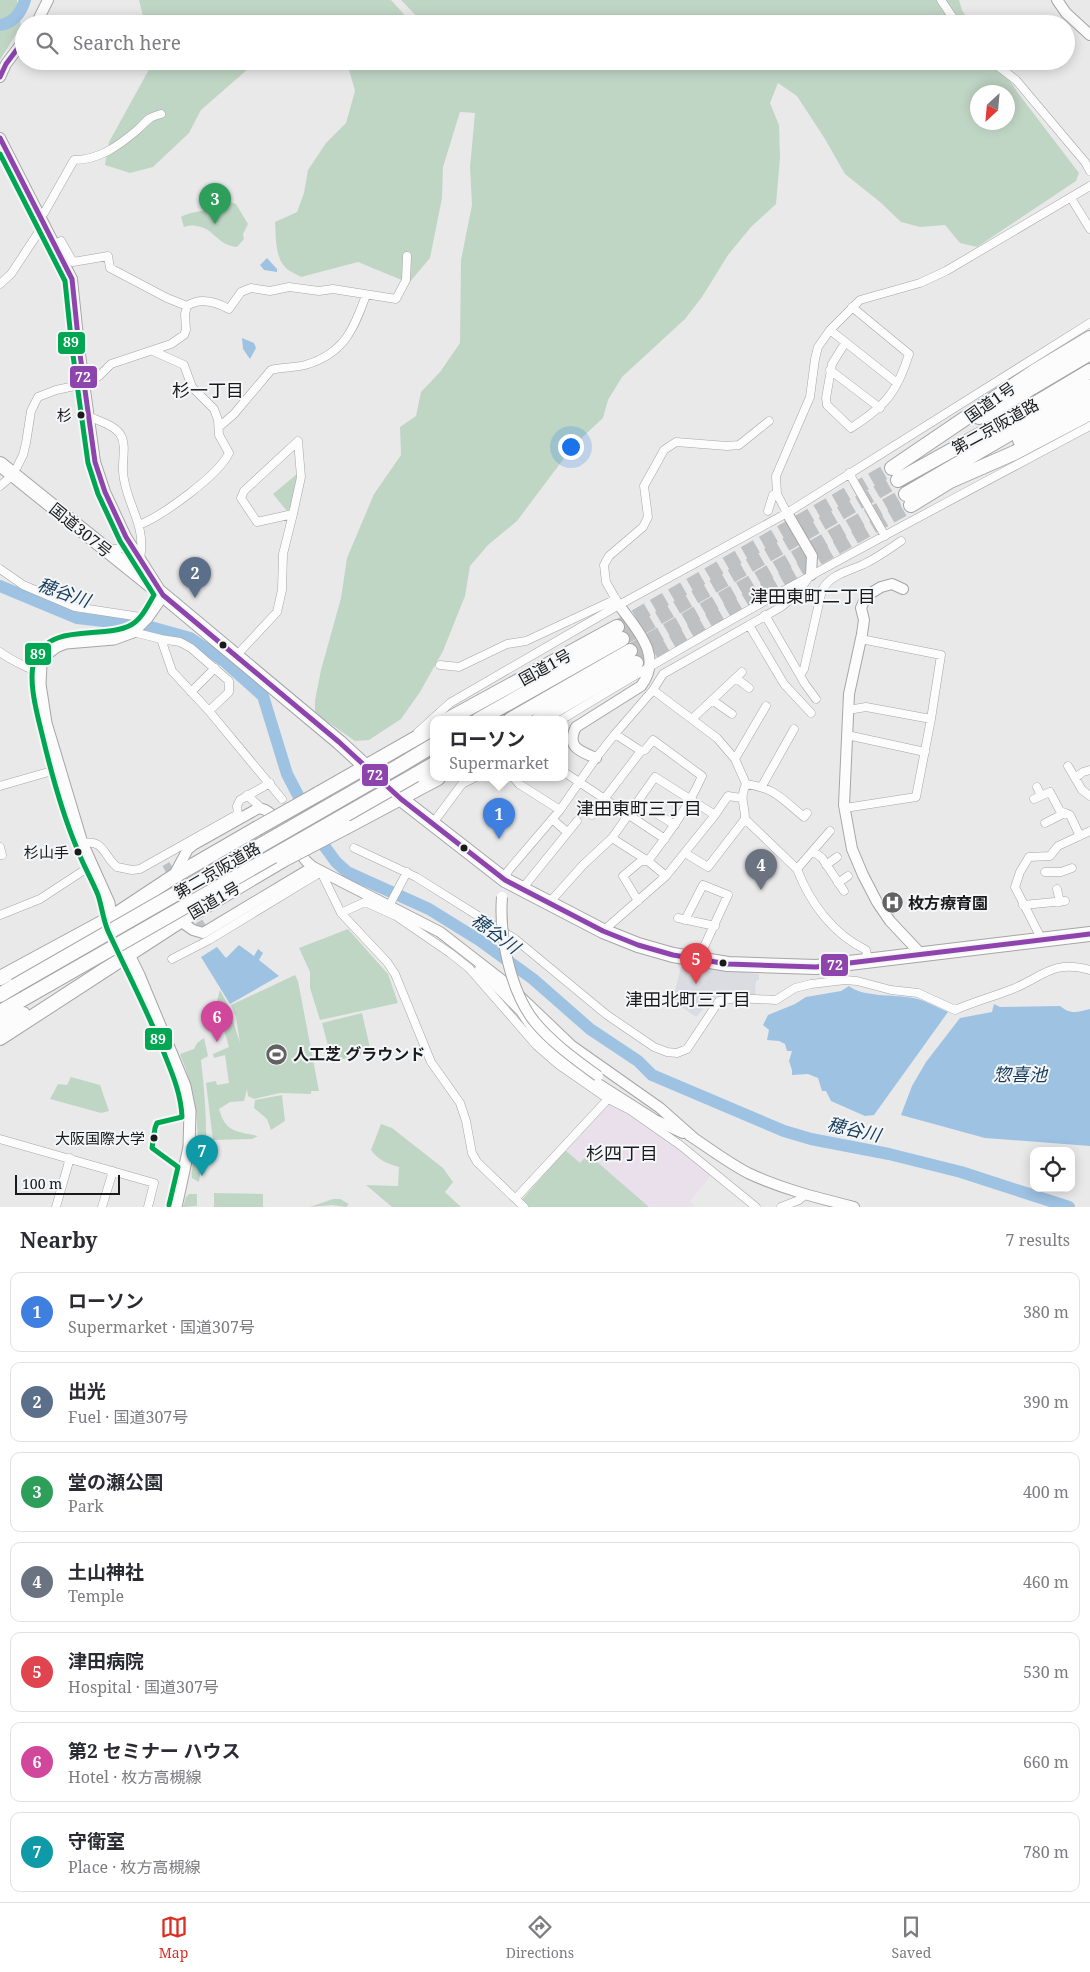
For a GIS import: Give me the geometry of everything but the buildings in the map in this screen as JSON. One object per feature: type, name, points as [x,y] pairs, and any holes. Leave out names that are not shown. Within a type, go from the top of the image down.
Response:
[{"type":"highway","name":"国道1号","points":[[895,474],[955,426],[1035,371],[1090,338]]},
{"type":"highway","points":[[955,426],[987,414],[1090,353]]},
{"type":"highway","name":"第二京阪道路","points":[[895,474],[1028,408],[1090,371]]},
{"type":"highway","name":"第二京阪道路","points":[[950,481],[908,499],[1090,387]]},
{"type":"highway","points":[[950,481],[1090,401]]},
{"type":"highway","points":[[950,481],[1014,453],[1090,413]]},
{"type":"highway","name":"国道307号","points":[[0,464],[163,595],[366,766],[401,799],[505,880],[603,931],[638,945],[698,960],[728,964],[794,967],[816,967],[1090,934]]},
{"type":"highway","name":"国道1号","points":[[455,716],[620,633],[485,716]]},
{"type":"highway","points":[[519,716],[638,660]]},
{"type":"highway","points":[[545,716],[638,660]]},
{"type":"highway","points":[[0,979],[111,918],[173,877],[430,730]]},
{"type":"highway","name":"第二京阪道路","points":[[0,995],[430,747]]},
{"type":"highway","name":"第二京阪道路","points":[[0,1012],[430,766]]},
{"type":"highway","name":"国道1号","points":[[0,1038],[180,921],[283,860],[433,781]]},
{"type":"highway","points":[[0,1026],[19,1016],[52,1004]]},
{"type":"main road","points":[[163,595],[147,618],[134,632],[114,639],[66,643],[48,653],[42,664],[40,674],[46,723],[82,843],[109,903],[111,918],[129,955],[185,1086],[189,1104],[189,1147],[176,1207]]},
{"type":"street","points":[[40,15],[48,0]]},
{"type":"street","points":[[941,0],[951,15]]},
{"type":"street","points":[[1057,0],[1068,15]]},
{"type":"street","points":[[1075,21],[1090,35]]},
{"type":"street","points":[[0,76],[15,52]]},
{"type":"street","points":[[1003,70],[1016,80],[1085,162],[1090,171]]},
{"type":"street","points":[[0,284],[11,274],[74,160],[84,160],[112,150],[138,130],[148,118],[161,114]]},
{"type":"street","points":[[0,138],[3,152],[42,220],[72,279],[95,462],[105,492],[126,537],[163,595]]},
{"type":"street","points":[[854,1207],[805,1195],[747,1172],[598,1076],[553,1041],[534,1020],[521,1000],[503,945],[502,897],[505,880],[508,872],[560,810],[596,758],[653,690],[663,674],[781,606],[797,594],[811,575],[812,556],[777,494],[776,476],[810,397],[818,347],[830,330],[860,300],[913,285],[946,271],[1090,186]]},
{"type":"street","points":[[1071,198],[1090,229]]},
{"type":"street","points":[[55,244],[61,241],[73,262],[108,256],[110,268],[166,298],[187,306]]},
{"type":"street","points":[[17,467],[23,455],[31,411],[38,397],[56,390],[84,384],[99,376],[111,364],[171,344],[184,335],[187,306],[193,302],[212,302],[229,309],[241,292],[251,288],[270,291],[289,287],[319,291],[333,289],[351,291],[396,299],[406,280],[407,256]]},
{"type":"street","points":[[219,427],[234,414],[271,370],[307,364],[334,351],[356,325],[366,295]]},
{"type":"street","points":[[845,342],[832,364],[826,398],[827,404],[851,428],[880,408],[903,375],[908,354],[852,307]]},
{"type":"street","points":[[436,716],[450,703],[617,602],[787,513],[1090,323]]},
{"type":"street","points":[[830,330],[897,384]]},
{"type":"street","points":[[139,525],[153,519],[162,511],[183,500],[226,461],[230,453],[219,435],[219,427],[214,409],[192,387],[184,365],[153,351]]},
{"type":"street","points":[[830,370],[880,408]]},
{"type":"street","points":[[90,417],[110,426],[121,436],[124,478],[142,538],[140,558]]},
{"type":"street","points":[[566,716],[650,651],[606,582],[604,565],[609,556],[643,527],[648,518],[644,486],[664,450],[676,442],[727,446],[738,445],[769,421]]},
{"type":"street","points":[[638,660],[811,575],[1090,426]]},
{"type":"street","points":[[235,657],[278,612],[282,590],[283,554],[293,514],[301,477],[298,441],[244,491],[241,498],[257,522],[293,514]]},
{"type":"street","points":[[849,473],[885,536]]},
{"type":"street","points":[[0,486],[8,479]]},
{"type":"street","points":[[768,510],[773,495],[777,494]]},
{"type":"street","points":[[106,550],[120,548],[126,537]]},
{"type":"street","points":[[800,675],[804,669],[822,590],[828,581],[835,575],[865,564],[901,541]]},
{"type":"street","points":[[0,569],[23,585],[75,607],[147,618]]},
{"type":"street","points":[[903,589],[892,584],[881,587],[870,593],[861,608],[864,620],[849,694],[845,808],[852,849],[866,882],[890,921],[921,954]]},
{"type":"street","points":[[440,665],[458,666],[507,644],[526,641],[617,602]]},
{"type":"street","points":[[765,616],[805,684],[816,699]]},
{"type":"street","points":[[749,625],[784,684],[811,712]]},
{"type":"street","points":[[134,632],[180,642],[191,648],[229,681],[229,692],[209,711]]},
{"type":"street","points":[[845,808],[916,797],[941,655],[861,638]]},
{"type":"street","points":[[161,639],[172,671],[209,711],[282,799]]},
{"type":"street","points":[[0,652],[15,663],[22,664],[40,674]]},
{"type":"street","points":[[596,758],[581,752],[574,746],[572,734],[576,727],[641,686],[646,679],[638,660]]},
{"type":"street","points":[[192,692],[215,668]]},
{"type":"street","points":[[692,719],[742,672]]},
{"type":"street","points":[[736,678],[749,688]]},
{"type":"street","points":[[795,696],[805,684]]},
{"type":"street","points":[[653,690],[717,738],[736,759],[746,784],[741,798],[745,819],[708,867],[685,853]]},
{"type":"street","points":[[712,700],[732,714]]},
{"type":"street","points":[[736,759],[766,706]]},
{"type":"street","points":[[848,710],[866,707],[931,720]]},
{"type":"street","points":[[409,741],[430,722]]},
{"type":"street","points":[[762,786],[794,729]]},
{"type":"street","points":[[615,734],[640,751]]},
{"type":"street","points":[[848,735],[925,752]]},
{"type":"street","points":[[592,815],[640,751],[645,750],[653,740],[702,776],[692,799],[676,825],[648,861]]},
{"type":"street","points":[[1068,766],[1082,790],[1090,796]]},
{"type":"street","points":[[1,784],[59,768]]},
{"type":"street","points":[[1074,778],[1090,770]]},
{"type":"street","points":[[568,774],[665,839]]},
{"type":"street","points":[[549,903],[583,864],[612,838],[655,777],[715,815]]},
{"type":"street","points":[[433,823],[462,784],[468,781]]},
{"type":"street","points":[[516,781],[560,810]]},
{"type":"street","points":[[82,843],[95,842],[101,846],[112,864],[123,870],[140,869],[238,814],[237,806],[240,800],[270,783]]},
{"type":"street","points":[[746,784],[762,786],[772,790],[804,817],[807,813]]},
{"type":"street","points":[[1037,787],[1037,798],[1050,792],[1060,811],[1070,815],[1080,836]]},
{"type":"street","points":[[247,795],[260,808]]},
{"type":"street","points":[[603,931],[666,876],[728,796],[741,798]]},
{"type":"street","points":[[638,802],[676,825]]},
{"type":"street","points":[[173,877],[188,849],[260,808],[265,808],[273,814],[306,862],[317,870],[391,903],[480,968],[521,1011],[546,1047],[559,1059],[654,1120],[695,1139]]},
{"type":"street","points":[[1045,823],[1065,813]]},
{"type":"street","points":[[552,819],[567,832]]},
{"type":"street","points":[[745,819],[797,869],[800,878],[828,923],[853,944],[866,950],[868,960]]},
{"type":"street","points":[[522,889],[577,821]]},
{"type":"street","points":[[797,869],[830,831]]},
{"type":"street","points":[[1050,856],[1058,846],[1090,831]]},
{"type":"street","points":[[612,838],[648,861],[666,876]]},
{"type":"street","points":[[0,847],[2,854],[0,855]]},
{"type":"street","points":[[354,848],[407,872],[515,940],[608,1015],[654,1047],[667,1052],[677,1053],[688,1049],[719,1001],[736,998],[776,1000],[795,988],[810,984],[845,980],[884,989],[918,993],[955,1010],[980,999],[1012,989],[1049,969],[1065,966],[1090,970]]},
{"type":"street","points":[[813,851],[822,858],[844,892]]},
{"type":"street","points":[[161,856],[166,864]]},
{"type":"street","points":[[1042,940],[1015,887],[1020,872],[1029,856],[1050,856]]},
{"type":"street","points":[[1050,856],[1061,872]]},
{"type":"street","points":[[826,865],[837,857]]},
{"type":"street","points":[[638,901],[623,876],[641,861],[648,861]]},
{"type":"street","points":[[0,915],[40,899],[92,865]]},
{"type":"street","points":[[1045,872],[1061,872],[1072,868]]},
{"type":"street","points":[[317,870],[341,913],[387,962],[395,974],[432,1062],[460,1102],[472,1153],[477,1162],[524,1207]]},
{"type":"street","points":[[180,921],[193,930],[203,933],[317,870]]},
{"type":"street","points":[[172,959],[209,940],[317,870]]},
{"type":"street","points":[[391,903],[407,872]]},
{"type":"street","points":[[838,883],[848,876]]},
{"type":"street","points":[[698,960],[715,926],[728,895],[703,885],[681,919],[715,926]]},
{"type":"street","points":[[1023,905],[1062,902],[1057,890]]},
{"type":"street","points":[[341,913],[365,902],[396,916],[450,953],[469,968],[537,1046],[559,1066],[608,1099],[630,1110],[680,1145],[756,1207]]},
{"type":"street","points":[[414,918],[440,932],[487,966],[572,1046],[660,1108],[695,1139]]},
{"type":"street","points":[[516,1198],[608,1099]]},
{"type":"street","points":[[0,1139],[154,1183],[148,1207]]},
{"type":"street","points":[[56,1207],[70,1158]]},
{"type":"street","points":[[102,1207],[113,1170]]},
{"type":"street","points":[[781,1207],[799,1200],[805,1195]]},
{"type":"shaded area","points":[[682,964],[759,974],[759,980],[756,981],[755,996],[718,1000],[713,998],[696,1017],[680,1006],[673,997]]},
{"type":"shaded area","points":[[610,1104],[637,1117],[712,1174],[690,1201],[695,1207],[528,1207],[521,1200]]},
{"type":"green space","points":[[0,0],[17,0],[19,15],[15,15],[15,36],[0,60]]},
{"type":"green space","points":[[139,0],[391,0],[405,15],[143,15]]},
{"type":"green space","points":[[401,0],[959,0],[965,15],[415,15]]},
{"type":"green space","points":[[149,70],[247,70],[201,110],[189,133],[153,167],[130,173],[105,165],[109,142]]},
{"type":"green space","points":[[349,70],[1003,70],[1013,85],[970,85],[970,130],[1015,130],[1015,88],[1079,173],[1076,181],[977,247],[960,243],[945,225],[920,227],[901,222],[880,202],[845,174],[797,96],[778,83],[770,103],[779,125],[780,158],[776,204],[751,227],[728,255],[702,297],[685,319],[622,377],[608,400],[603,418],[574,445],[517,521],[488,545],[470,566],[465,596],[443,651],[420,692],[401,719],[369,740],[355,741],[315,713],[315,700],[321,670],[341,598],[347,558],[374,494],[401,455],[400,427],[416,416],[421,392],[440,372],[460,343],[461,260],[472,205],[470,167],[475,113],[460,112],[443,167],[442,198],[430,258],[409,283],[358,262],[301,277],[281,262],[276,245],[275,222],[297,212],[304,193],[308,170],[326,143],[346,123],[355,91]]},
{"type":"green space","points":[[230,202],[236,204],[248,224],[243,234],[244,239],[237,247],[230,246],[202,227],[184,227],[181,217]]},
{"type":"green space","points":[[297,474],[292,506],[287,511],[273,494]]},
{"type":"green space","points":[[348,929],[388,974],[398,1003],[320,1020],[310,988],[310,972],[299,948]]},
{"type":"green space","name":"人工芝 グラウンド","points":[[295,975],[298,981],[319,1091],[311,1091],[311,1094],[280,1093],[254,1099],[248,1096],[247,1089],[244,1101],[230,1102],[219,1109],[225,1123],[233,1130],[258,1136],[252,1139],[213,1140],[206,1083],[216,1081],[217,1085],[229,1083],[225,1055],[214,1058],[213,1054],[229,1047],[224,1030],[220,1031],[217,1024],[226,1022],[217,1001],[220,990],[228,1005],[240,1043],[236,1017],[231,1005]]},
{"type":"green space","points":[[362,1013],[371,1052],[332,1062],[322,1023]]},
{"type":"green space","points":[[204,1038],[208,1056],[201,1060],[206,1114],[206,1154],[205,1168],[201,1168],[199,1182],[192,1178],[197,1143],[196,1109],[188,1076],[180,1054],[194,1049],[197,1043]]},
{"type":"green space","points":[[71,1077],[100,1085],[109,1111],[101,1113],[50,1099],[58,1084],[67,1085]]},
{"type":"green space","points":[[282,1095],[285,1121],[271,1130],[267,1119],[254,1108],[255,1100]]},
{"type":"green space","points":[[381,1124],[392,1128],[443,1168],[453,1182],[445,1192],[461,1207],[392,1207],[366,1185],[398,1186],[399,1167],[384,1161],[371,1150]]},
{"type":"green space","points":[[565,1150],[580,1163],[588,1154],[649,1207],[528,1207],[522,1200]]},
{"type":"green space","points":[[214,1193],[263,1194],[263,1207],[214,1207]]},
{"type":"green space","points":[[189,1194],[197,1194],[197,1206],[183,1207]]},
{"type":"green space","points":[[333,1199],[340,1199],[349,1204],[346,1207],[332,1205],[310,1207]]},
{"type":"water","points":[[267,258],[277,269],[277,272],[264,270],[260,265]]},
{"type":"water","points":[[242,338],[254,343],[256,348],[250,359],[243,349]]},
{"type":"water","points":[[239,945],[254,956],[258,949],[263,953],[259,960],[279,976],[230,1004],[201,957],[217,947],[226,958]]},
{"type":"water","points":[[849,986],[863,992],[918,999],[948,1012],[874,1115],[865,1116],[831,1101],[826,1091],[822,1091],[818,1078],[808,1074],[792,1075],[789,1061],[792,1051],[787,1051],[785,1044],[779,1041],[767,1040],[769,1030],[763,1025],[768,1015],[795,1004],[806,997],[841,991]]},
{"type":"water","name":"惣喜池","points":[[994,1004],[1000,1007],[1060,1006],[1068,1011],[1075,1012],[1090,1009],[1090,1146],[985,1138],[901,1115],[912,1086],[926,1062],[960,1018],[992,1012]]},
{"type":"waterway","name":"穂谷川","points":[[17,15],[25,0]]},
{"type":"waterway","name":"穂谷川","points":[[0,25],[15,18]]},
{"type":"waterway","name":"穂谷川","points":[[0,586],[77,618],[147,626],[190,638],[224,661],[263,696],[287,774],[325,847],[336,862],[347,872],[429,909],[479,940],[533,979],[590,1029],[638,1061],[652,1075],[784,1131],[811,1139],[889,1154],[961,1172],[1069,1207]]},
{"type":"tunnel","points":[[617,627],[892,468]]},
{"type":"tunnel","points":[[622,639],[898,480]]},
{"type":"tunnel","points":[[630,651],[906,494]]},
{"type":"tunnel","points":[[636,663],[911,505]]},
{"type":"tunnel","points":[[166,864],[182,893]]},
{"type":"tunnel","points":[[193,911],[207,936]]},
{"type":"transit line","name":"72","points":[[0,77],[6,64],[15,52]]},
{"type":"transit line","name":"72","points":[[0,138],[72,279],[79,347],[95,462],[105,492],[126,537],[163,595],[339,742],[401,799],[505,880],[603,931],[638,945],[673,955],[728,964],[816,967],[1090,934]]},
{"type":"transit line","name":"89","points":[[0,154],[65,281],[88,463],[98,494],[120,541],[154,595],[142,616],[131,625],[119,629],[65,636],[52,640],[42,648],[35,659],[32,686],[53,777],[66,819],[98,895],[108,931],[156,1033],[178,1090],[182,1117],[157,1123],[152,1148],[178,1167],[169,1205]]},
{"type":"place","name":"堂の瀬公園","points":[[215,224]]},
{"type":"place","name":"杉","points":[[81,415]]},
{"type":"place","name":"出光","points":[[195,598]]},
{"type":"place","name":"ローソン","points":[[499,839]]},
{"type":"place","name":"杉山手","points":[[78,852]]},
{"type":"place","name":"土山神社","points":[[761,890]]},
{"type":"place","name":"枚方療育園","points":[[892,903]]},
{"type":"place","name":"津田病院","points":[[696,984]]},
{"type":"place","name":"第2 セミナー ハウス","points":[[217,1042]]},
{"type":"place","name":"人工芝 グラウンド","points":[[277,1054]]},
{"type":"place","name":"大阪国際大学","points":[[154,1138]]},
{"type":"place","name":"守衛室","points":[[202,1176]]},
{"type":"district","name":"杉一丁目","points":[[208,390]]},
{"type":"district","name":"津田東町二丁目","points":[[813,596]]},
{"type":"district","name":"津田東町三丁目","points":[[639,808]]},
{"type":"district","name":"津田北町三丁目","points":[[688,999]]},
{"type":"district","name":"杉四丁目","points":[[622,1153]]}]
